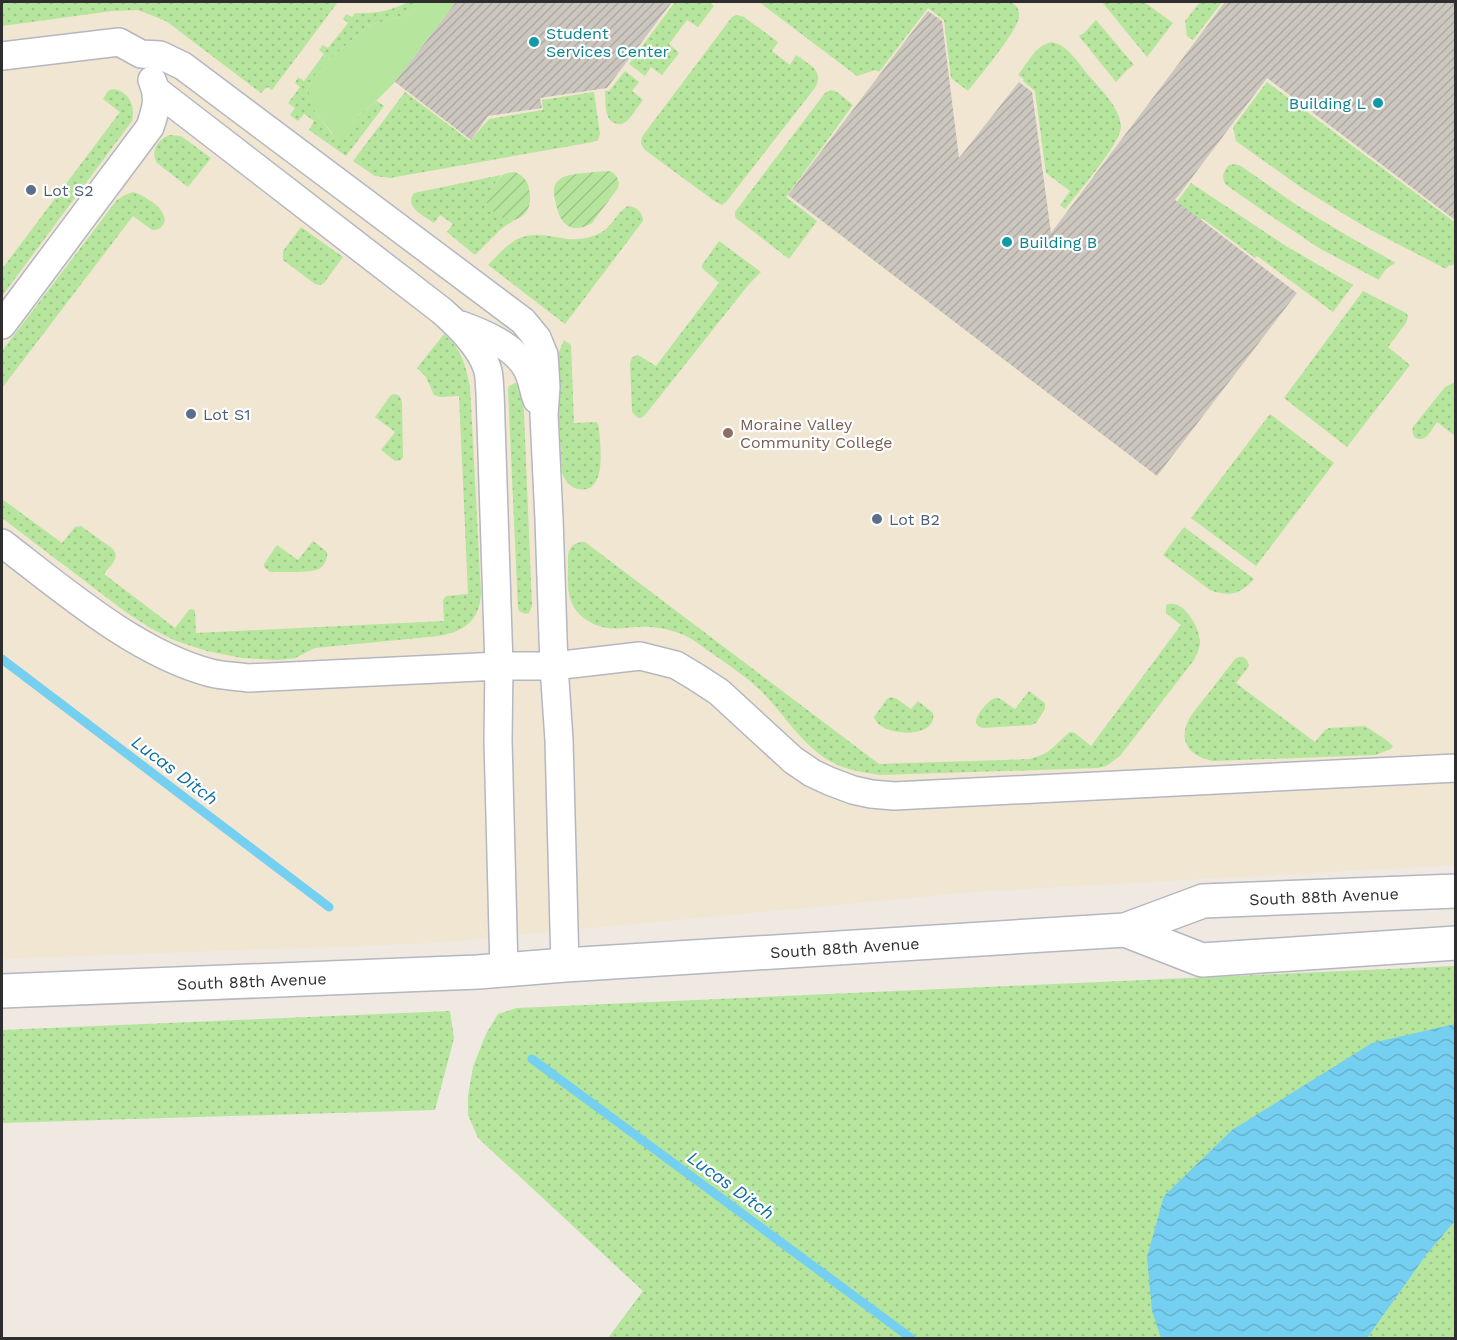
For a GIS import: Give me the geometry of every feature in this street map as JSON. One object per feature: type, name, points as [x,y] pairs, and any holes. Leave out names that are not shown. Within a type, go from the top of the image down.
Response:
[{"type":"street","points":[[2,56],[119,42],[141,54],[160,55],[183,66],[523,321],[537,338],[544,356],[546,387],[544,415],[559,740],[565,965]]},
{"type":"street","points":[[2,326],[150,127],[156,111],[157,91],[141,54]]},
{"type":"street","points":[[157,91],[457,323],[477,349],[487,368],[499,666],[498,740],[504,969]]},
{"type":"street","points":[[457,323],[484,333],[518,356],[527,369],[544,415]]},
{"type":"street","points":[[2,543],[93,612],[133,639],[187,665],[213,674],[248,678],[499,666],[554,666],[640,656],[656,659],[676,665],[718,692],[793,760],[812,773],[837,784],[871,794],[894,796],[1455,768]]},
{"type":"street","name":"South 88th Avenue","points":[[2,991],[478,972],[1125,930],[1203,901],[1455,891]]},
{"type":"street","name":"South 88th Avenue","points":[[1125,930],[1202,960],[1455,944]]},
{"type":"shaded area","name":"Moraine Valley Community College","points":[[2,2],[1455,2],[1455,865],[973,892],[435,943],[2,959]]},
{"type":"green space","points":[[2,2],[338,2],[272,90],[267,87],[261,93],[166,21],[138,10],[112,11],[2,26]]},
{"type":"green space","points":[[408,2],[423,2],[406,15],[369,25],[323,65],[315,112],[332,134],[341,140],[360,114],[377,101],[384,106],[346,156],[309,130],[314,121],[304,114],[298,121],[290,115],[295,108],[288,103],[300,87],[295,83],[298,77],[304,81],[324,54],[319,50],[323,45],[328,48],[348,23],[343,19],[346,14],[352,17],[355,13],[383,11]]},
{"type":"green space","points":[[423,2],[456,2],[395,82],[360,114],[341,141],[336,138],[315,112],[309,99],[309,88],[314,76],[323,65],[369,25],[406,15]]},
{"type":"green space","points":[[675,2],[709,2],[714,6],[698,27],[687,20],[669,44],[679,53],[662,75],[651,67],[645,76],[629,64]]},
{"type":"green space","points":[[759,2],[1011,2],[1018,8],[1019,15],[1005,43],[968,91],[951,78],[944,20],[928,8],[879,72],[875,70],[857,76]]},
{"type":"green space","points":[[1102,2],[1144,2],[1173,23],[1147,57]]},
{"type":"green space","points":[[1200,2],[1222,2],[1193,40],[1187,36],[1185,21]]},
{"type":"green space","points":[[737,15],[744,17],[778,42],[772,51],[790,65],[796,55],[814,69],[818,78],[814,89],[722,205],[645,150],[641,140],[732,17]]},
{"type":"green space","points":[[1096,20],[1134,65],[1116,82],[1079,36]]},
{"type":"green space","points":[[1052,42],[1068,51],[1104,93],[1117,112],[1121,126],[1107,155],[1065,209],[1060,205],[1070,191],[1046,173],[1035,91],[1018,75],[1037,50]]},
{"type":"green space","points":[[625,71],[639,82],[632,91],[643,100],[629,119],[619,124],[611,121],[609,117],[605,91],[609,91]]},
{"type":"green space","points":[[1267,82],[1453,221],[1455,219],[1455,263],[1446,269],[1367,228],[1302,188],[1236,141],[1233,127]]},
{"type":"green space","points":[[119,90],[130,100],[133,110],[132,121],[2,296],[2,269],[120,112],[103,99],[108,91]]},
{"type":"green space","points":[[831,90],[853,105],[786,197],[817,221],[789,259],[737,219],[735,212],[825,93]]},
{"type":"green space","points":[[405,92],[470,141],[489,119],[543,110],[542,100],[594,92],[600,134],[598,140],[593,142],[390,178],[375,176],[353,161]]},
{"type":"green space","points":[[169,135],[181,136],[211,158],[188,187],[155,159],[156,146]]},
{"type":"green space","points":[[1235,164],[1295,204],[1396,263],[1386,270],[1379,280],[1319,248],[1226,185],[1224,172],[1229,165]]},
{"type":"green space","points":[[610,171],[617,178],[618,188],[592,223],[578,228],[568,226],[560,218],[556,204],[554,191],[557,182],[569,175]]},
{"type":"green space","points":[[515,172],[527,182],[530,201],[526,213],[511,221],[494,212],[486,200],[487,195],[502,176]]},
{"type":"green space","points":[[501,175],[488,194],[511,221],[514,220],[501,229],[475,255],[447,232],[453,224],[440,215],[434,223],[416,210],[411,202],[414,193]]},
{"type":"green space","points":[[1191,183],[1286,246],[1353,285],[1333,312],[1202,218],[1179,248],[1155,231]]},
{"type":"green space","points":[[133,192],[143,196],[159,208],[165,218],[163,225],[159,229],[152,230],[133,216],[2,388],[2,351],[117,200]]},
{"type":"green space","points":[[628,206],[638,210],[643,221],[565,324],[488,265],[512,242],[527,236],[577,239],[600,233]]},
{"type":"green space","points":[[301,227],[343,257],[324,283],[320,285],[315,284],[283,260],[283,251]]},
{"type":"green space","points":[[719,241],[761,272],[645,415],[638,418],[632,412],[631,359],[638,355],[656,366],[719,283],[702,268],[702,265]]},
{"type":"green space","points":[[1363,291],[1408,316],[1406,323],[1388,347],[1410,365],[1347,447],[1284,398]]},
{"type":"green space","points":[[444,334],[462,358],[470,386],[481,594],[474,618],[456,631],[439,636],[315,648],[295,658],[277,660],[242,658],[207,651],[176,641],[127,613],[2,518],[2,499],[62,543],[75,527],[81,526],[113,549],[115,553],[115,559],[104,574],[175,628],[192,609],[195,611],[196,633],[444,621],[443,600],[446,596],[468,594],[459,396],[434,395],[426,377],[417,368]]},
{"type":"green space","points":[[564,340],[571,345],[574,423],[596,422],[599,428],[600,467],[598,477],[588,489],[573,487],[562,473],[555,354],[558,354]]},
{"type":"green space","points":[[1455,382],[1455,436],[1437,422],[1426,437],[1416,438],[1413,435],[1413,427],[1445,387]]},
{"type":"green space","points":[[515,383],[523,390],[532,606],[529,613],[525,614],[518,608],[508,390],[509,386]]},
{"type":"green space","points":[[395,394],[400,397],[402,403],[403,457],[395,461],[381,450],[395,432],[375,417],[391,395]]},
{"type":"green space","points":[[1270,414],[1334,463],[1256,566],[1191,518]]},
{"type":"green space","points":[[1184,527],[1254,579],[1234,593],[1210,590],[1163,555]]},
{"type":"green space","points":[[313,541],[327,552],[326,561],[319,569],[303,572],[270,572],[264,567],[277,545],[298,560]]},
{"type":"green space","points":[[585,542],[879,764],[1030,759],[1048,752],[1070,732],[1075,733],[1091,746],[1181,625],[1166,613],[1166,605],[1178,605],[1184,609],[1197,629],[1200,644],[1194,660],[1120,756],[1106,766],[880,775],[849,769],[822,756],[800,736],[754,685],[691,639],[673,631],[655,628],[607,628],[595,625],[584,618],[572,604],[568,586],[569,551],[573,545]]},
{"type":"green space","points":[[1239,657],[1246,659],[1249,666],[1236,683],[1315,742],[1329,728],[1365,726],[1393,746],[1375,755],[1213,761],[1198,756],[1188,748],[1186,742],[1185,729],[1188,721],[1235,659]]},
{"type":"green space","points":[[1029,691],[1045,703],[1045,709],[1036,723],[983,728],[977,725],[978,715],[991,700],[998,698],[1015,709]]},
{"type":"green space","points":[[891,697],[911,709],[918,701],[933,713],[932,722],[927,728],[907,733],[886,729],[878,724],[874,717]]},
{"type":"green space","points":[[1455,966],[1455,1336],[1453,1338],[608,1338],[643,1291],[478,1138],[468,1115],[468,1096],[473,1067],[486,1034],[498,1014],[517,1008]]},
{"type":"green space","points":[[450,1011],[454,1038],[435,1110],[2,1123],[2,1030]]},
{"type":"water","points":[[1455,1024],[1455,1221],[1426,1255],[1367,1338],[1161,1338],[1152,1311],[1147,1257],[1164,1196],[1232,1130],[1372,1043]]},
{"type":"building","name":"Student Services Center","points":[[456,2],[672,2],[607,88],[540,98],[542,108],[488,116],[471,140],[395,82]]},
{"type":"building","name":"Building B","points":[[1225,2],[1455,2],[1455,220],[1267,78],[1175,200],[1297,293],[1157,476],[788,195],[928,11],[942,21],[959,158],[1019,82],[1032,92],[1051,233]]},
{"type":"waterway","name":"Lucas Ditch","points":[[2,659],[329,907]]},
{"type":"waterway","name":"Lucas Ditch","points":[[532,1059],[911,1338]]},
{"type":"place","name":"Student Services Center","points":[[534,42]]},
{"type":"place","name":"Building L","points":[[1378,103]]},
{"type":"place","name":"Lot S2","points":[[31,190]]},
{"type":"place","name":"Building B","points":[[1007,242]]},
{"type":"place","name":"Lot S1","points":[[191,414]]},
{"type":"place","name":"Moraine Valley Community College","points":[[728,433]]},
{"type":"place","name":"Lot B2","points":[[877,519]]}]
